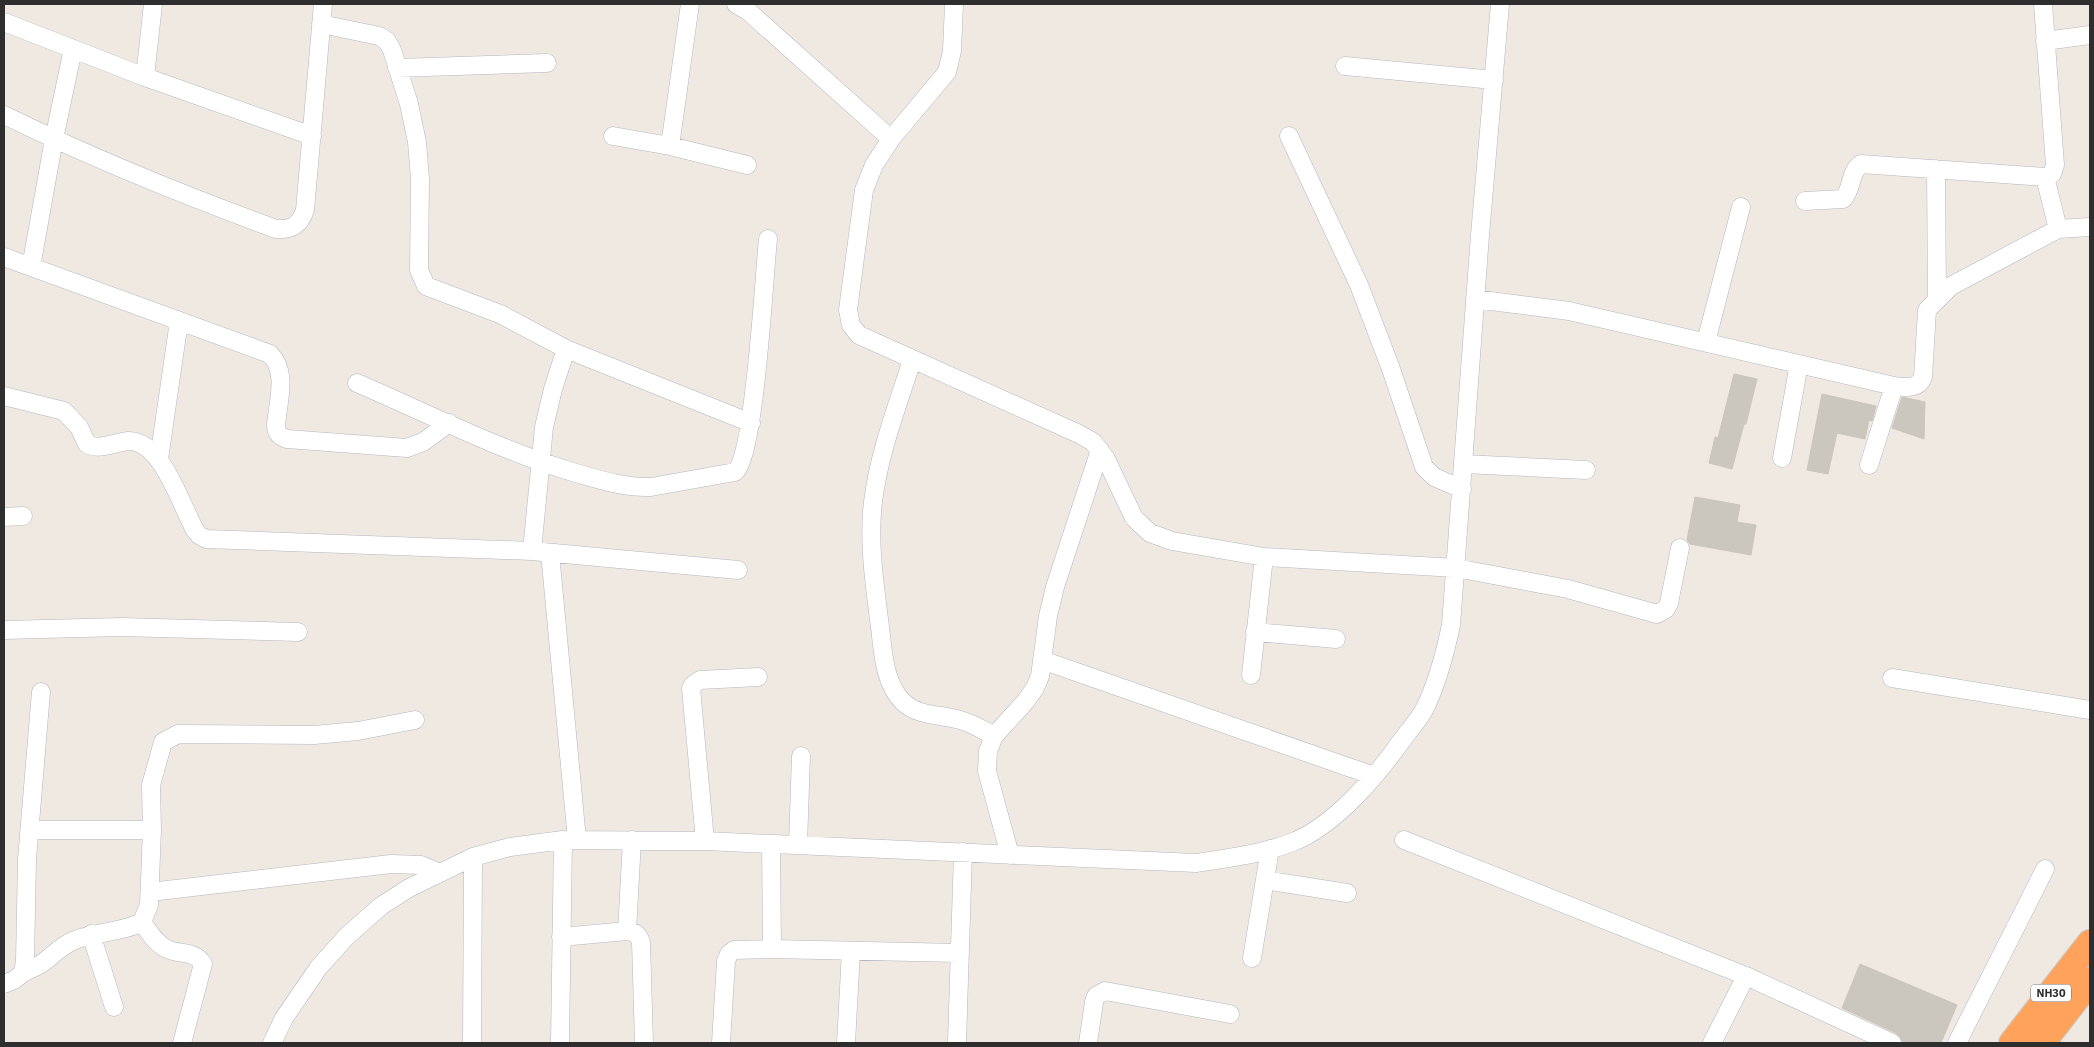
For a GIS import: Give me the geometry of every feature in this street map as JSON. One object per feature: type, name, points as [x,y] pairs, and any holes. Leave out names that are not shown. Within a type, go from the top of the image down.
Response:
[{"type":"highway","name":"NH30","points":[[2012,1043],[2090,943]]},
{"type":"highway","name":"NH30","points":[[2042,1043],[2090,981]]},
{"type":"street","points":[[145,77],[153,4]]},
{"type":"street","points":[[4,115],[152,182],[265,225],[283,229],[297,225],[302,219],[305,210],[323,4]]},
{"type":"street","points":[[670,146],[690,4]]},
{"type":"street","points":[[736,4],[748,11],[891,138]]},
{"type":"street","points":[[954,4],[952,51],[947,72],[891,138],[874,165],[864,190],[848,310],[849,320],[859,335],[1093,442],[1115,475],[1134,518],[1150,533],[1172,541],[1264,557],[1456,568],[1568,589],[1657,614],[1666,609],[1669,603],[1680,548]]},
{"type":"street","points":[[272,1043],[284,1018],[319,967],[347,936],[381,906],[409,888],[440,873],[473,858],[510,847],[570,840],[705,841],[1196,863],[1246,856],[1293,842],[1315,830],[1345,806],[1387,762],[1424,710],[1442,666],[1451,625],[1475,299],[1500,4]]},
{"type":"street","points":[[1805,201],[1843,199],[1847,194],[1855,169],[1861,164],[2045,177],[2052,174],[2055,165],[2043,4]]},
{"type":"street","points":[[4,22],[145,77],[312,136]]},
{"type":"street","points":[[321,24],[379,36],[387,41],[409,104],[417,142],[420,179],[419,270],[422,281],[432,289],[500,314],[566,349],[751,423]]},
{"type":"street","points":[[2045,41],[2090,35]]},
{"type":"street","points":[[31,267],[54,139],[73,49]]},
{"type":"street","points":[[397,68],[547,63]]},
{"type":"street","points":[[1345,66],[1494,80]]},
{"type":"street","points":[[613,136],[670,146],[747,166]]},
{"type":"street","points":[[1290,136],[1359,285],[1392,369],[1424,467],[1434,477],[1462,489]]},
{"type":"street","points":[[1936,169],[1937,300]]},
{"type":"street","points":[[2045,177],[2058,229]]},
{"type":"street","points":[[1706,342],[1742,207]]},
{"type":"street","points":[[1475,299],[1569,311],[1894,386],[1911,387],[1922,380],[1927,310],[1951,286],[2058,229],[2090,227]]},
{"type":"street","points":[[357,383],[541,462],[613,484],[638,487],[729,474],[739,468],[742,462],[751,423],[768,240]]},
{"type":"street","points":[[4,257],[270,354],[277,362],[281,376],[276,425],[276,430],[280,436],[407,448],[423,442],[450,423]]},
{"type":"street","points":[[159,459],[179,321]]},
{"type":"street","points":[[532,551],[544,427],[553,389],[566,349]]},
{"type":"street","points":[[912,360],[881,456],[873,504],[874,572],[883,657],[888,678],[894,692],[903,702],[916,711],[971,723],[994,736]]},
{"type":"street","points":[[1782,458],[1799,364]]},
{"type":"street","points":[[1869,465],[1894,386]]},
{"type":"street","points":[[4,396],[64,411],[72,418],[87,444],[92,446],[99,447],[128,441],[138,442],[147,448],[159,459],[195,530],[206,539],[532,551],[738,570]]},
{"type":"street","points":[[1010,854],[988,771],[988,751],[994,736],[1035,688],[1040,676],[1048,616],[1055,587],[1100,450]]},
{"type":"street","points":[[1464,464],[1586,470]]},
{"type":"street","points":[[4,517],[23,516]]},
{"type":"street","points":[[550,553],[570,840],[561,937],[560,1043]]},
{"type":"street","points":[[1250,675],[1264,557]]},
{"type":"street","points":[[4,630],[122,626],[298,632]]},
{"type":"street","points":[[1255,632],[1336,639]]},
{"type":"street","points":[[1042,660],[1374,776]]},
{"type":"street","points":[[705,841],[691,688],[692,685],[700,680],[758,677]]},
{"type":"street","points":[[1892,678],[2090,710]]},
{"type":"street","points":[[23,973],[30,830],[40,692]]},
{"type":"street","points":[[4,984],[40,965],[62,946],[91,934],[122,930],[142,922],[149,906],[150,892],[151,785],[163,742],[170,737],[178,734],[314,734],[358,731],[415,720]]},
{"type":"street","points":[[798,845],[801,756]]},
{"type":"street","points":[[30,830],[152,830]]},
{"type":"street","points":[[627,930],[632,840]]},
{"type":"street","points":[[1404,840],[1746,976],[1892,1043]]},
{"type":"street","points":[[771,844],[772,948]]},
{"type":"street","points":[[1252,958],[1270,849]]},
{"type":"street","points":[[957,1043],[963,852]]},
{"type":"street","points":[[472,1043],[473,858]]},
{"type":"street","points":[[150,892],[391,864],[421,865],[440,873]]},
{"type":"street","points":[[1957,1043],[2046,869]]},
{"type":"street","points":[[1264,880],[1347,893]]},
{"type":"street","points":[[142,922],[151,935],[167,950],[196,955],[203,964],[182,1043]]},
{"type":"street","points":[[561,937],[627,930],[634,932],[641,942],[644,1043]]},
{"type":"street","points":[[91,934],[114,1006]]},
{"type":"street","points":[[721,1043],[728,956],[737,950],[772,948],[960,953]]},
{"type":"street","points":[[846,1043],[851,950]]},
{"type":"street","points":[[1712,1043],[1746,976]]},
{"type":"street","points":[[1088,1043],[1094,1002],[1096,996],[1105,991],[1230,1014]]},
{"type":"building","points":[[1734,374],[1757,379],[1732,469],[1709,463],[1715,437],[1718,438]]},
{"type":"building","points":[[1822,394],[1876,406],[1872,421],[1869,420],[1865,439],[1837,433],[1828,474],[1807,470]]},
{"type":"building","points":[[1902,397],[1925,402],[1924,439],[1892,428]]},
{"type":"building","points":[[1695,497],[1740,505],[1737,522],[1756,525],[1751,555],[1690,544],[1687,540]]},
{"type":"building","points":[[1860,964],[1957,1005],[1941,1043],[1908,1043],[1902,1041],[1896,1033],[1842,1008]]}]
